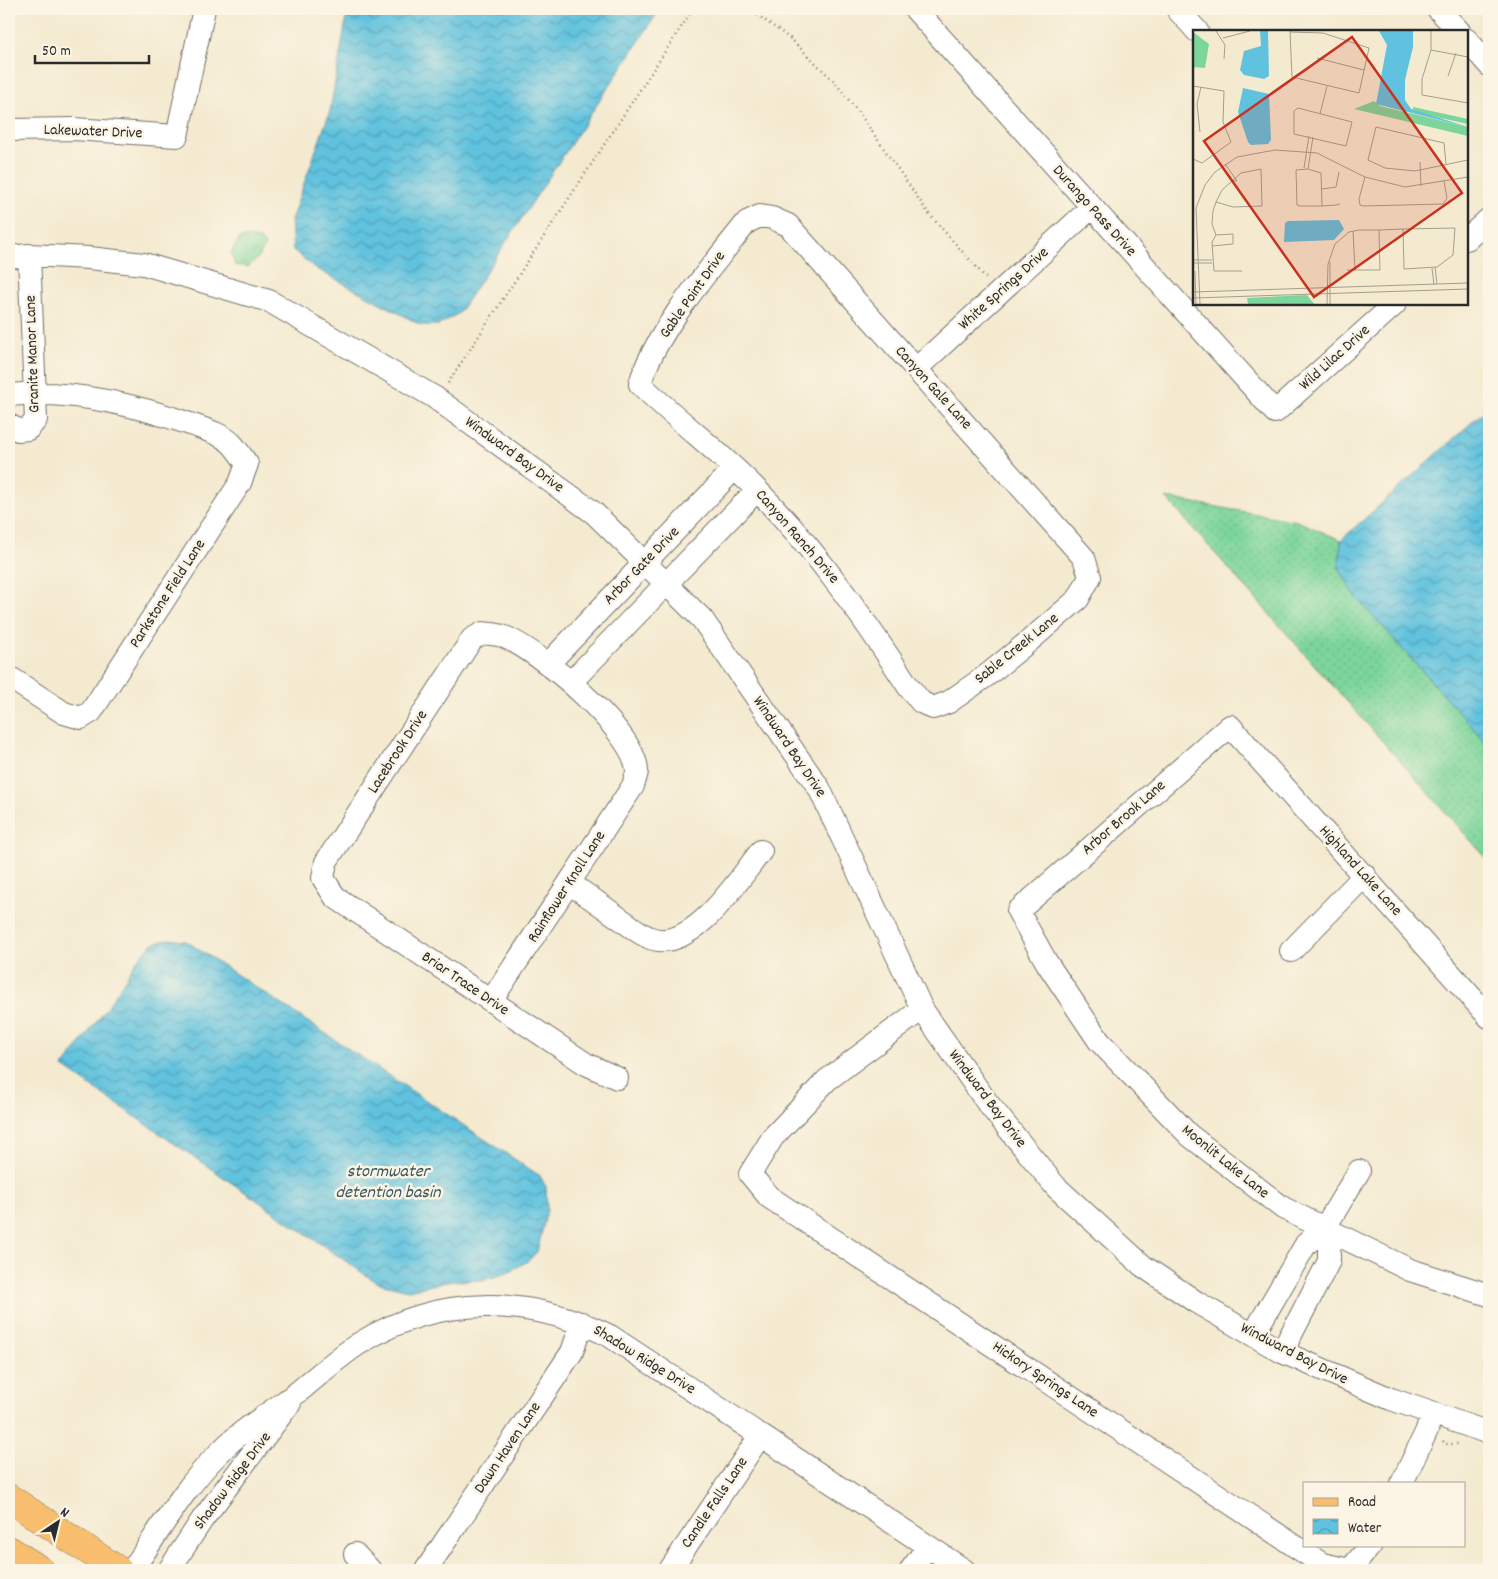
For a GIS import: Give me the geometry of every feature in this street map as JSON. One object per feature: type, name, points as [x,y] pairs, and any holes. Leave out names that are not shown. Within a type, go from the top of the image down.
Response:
[{"type":"main road","points":[[9,1498],[118,1570]]},
{"type":"main road","points":[[9,1550],[40,1570]]},
{"type":"street","name":"Lakewater Drive","points":[[9,130],[74,129],[177,136],[204,9]]},
{"type":"street","name":"Durango Pass Drive","points":[[915,9],[1275,412]]},
{"type":"street","points":[[1177,9],[1196,30]]},
{"type":"street","points":[[1438,9],[1458,30]]},
{"type":"street","points":[[1468,41],[1489,65]]},
{"type":"street","name":"White Springs Drive","points":[[916,369],[1092,208]]},
{"type":"street","name":"Canyon Gale Lane","points":[[760,216],[772,218],[788,225],[1084,558],[1090,578]]},
{"type":"street","name":"Gable Point Drive","points":[[640,384],[645,365],[693,292],[747,222],[760,216]]},
{"type":"street","points":[[1468,238],[1489,219]]},
{"type":"street","name":"Granite Manor Lane","points":[[9,425],[18,430],[28,429],[36,420],[35,393],[19,256]]},
{"type":"street","name":"Windward Bay Drive","points":[[19,256],[89,258],[144,264],[269,301],[434,397],[594,513],[702,619],[819,788],[922,1009],[986,1101],[1056,1187],[1143,1266],[1196,1302],[1282,1352],[1383,1396],[1489,1433]]},
{"type":"street","name":"Wild Lilac Drive","points":[[1275,412],[1394,305]]},
{"type":"street","name":"Canyon Ranch Drive","points":[[640,384],[757,490],[797,532],[833,576],[921,702],[933,708]]},
{"type":"street","points":[[9,395],[35,393]]},
{"type":"street","name":"Parkstone Field Lane","points":[[9,676],[64,713],[81,718],[91,712],[240,483],[247,464],[230,441],[202,428],[151,410],[95,399],[35,393]]},
{"type":"street","name":"Arbor Gate Drive","points":[[548,663],[734,469]]},
{"type":"street","name":"Arbor Gate Drive","points":[[571,682],[757,490]]},
{"type":"street","name":"Sable Creek Lane","points":[[933,708],[949,702],[1028,642],[1078,600],[1090,578]]},
{"type":"street","name":"Lacebrook Drive","points":[[324,878],[326,862],[472,639],[483,633],[502,636],[548,663]]},
{"type":"street","points":[[548,663],[571,682]]},
{"type":"street","name":"Rainflower Knoll Lane","points":[[491,1001],[633,786],[637,770],[628,748],[602,714],[571,682]]},
{"type":"street","name":"Highland Lake Lane","points":[[1230,726],[1489,1017]]},
{"type":"street","name":"Arbor Brook Lane","points":[[1018,911],[1230,726]]},
{"type":"street","points":[[569,883],[648,938],[670,940],[690,931],[716,908],[762,851]]},
{"type":"street","points":[[1291,952],[1364,875]]},
{"type":"street","name":"Briar Trace Drive","points":[[324,878],[335,898],[586,1064],[617,1078]]},
{"type":"street","name":"Moonlit Lake Lane","points":[[1018,911],[1047,963],[1099,1042],[1188,1136],[1283,1208],[1410,1270],[1489,1295]]},
{"type":"street","name":"Hickory Springs Lane","points":[[922,1009],[828,1080],[773,1137],[750,1174],[769,1197],[1322,1564],[1350,1570]]},
{"type":"street","points":[[1253,1335],[1306,1244],[1324,1229],[1359,1171]]},
{"type":"street","points":[[1282,1352],[1329,1261],[1329,1247],[1324,1229]]},
{"type":"street","name":"Shadow Ridge Drive","points":[[132,1570],[206,1466],[236,1437],[361,1342],[394,1326],[430,1314],[468,1306],[504,1306],[546,1312],[582,1323],[625,1345],[964,1570]]},
{"type":"street","name":"Dawn Haven Lane","points":[[426,1570],[572,1352],[582,1323]]},
{"type":"street","name":"Shadow Ridge Drive","points":[[169,1570],[202,1520],[266,1437],[297,1392]]},
{"type":"street","points":[[1402,1482],[1427,1430],[1431,1414]]},
{"type":"street","name":"Candle Falls Lane","points":[[670,1570],[760,1436]]},
{"type":"street","points":[[911,1570],[928,1546]]},
{"type":"street","points":[[1350,1570],[1370,1546]]},
{"type":"street","points":[[355,1554],[370,1570]]},
{"type":"path","points":[[448,383],[693,9]]},
{"type":"path","points":[[749,9],[791,39],[834,81],[862,117],[929,214],[987,280]]},
{"type":"green space","points":[[247,237],[260,239],[265,245],[259,257],[248,267],[235,265],[231,253],[239,239]]},
{"type":"green space","points":[[1166,498],[1297,521],[1341,540],[1339,568],[1356,597],[1489,746],[1489,861]]},
{"type":"water","points":[[348,9],[658,9],[655,17],[459,313],[439,325],[421,325],[315,268],[293,250],[291,220],[330,111]]},
{"type":"water","points":[[1489,407],[1489,746],[1356,597],[1339,568],[1341,540]]},
{"type":"water","name":"stormwater detention basin","points":[[167,939],[186,941],[540,1176],[546,1187],[547,1210],[537,1252],[528,1261],[505,1274],[484,1280],[452,1281],[408,1290],[376,1282],[63,1067],[108,1006],[137,960],[152,944]]}]
